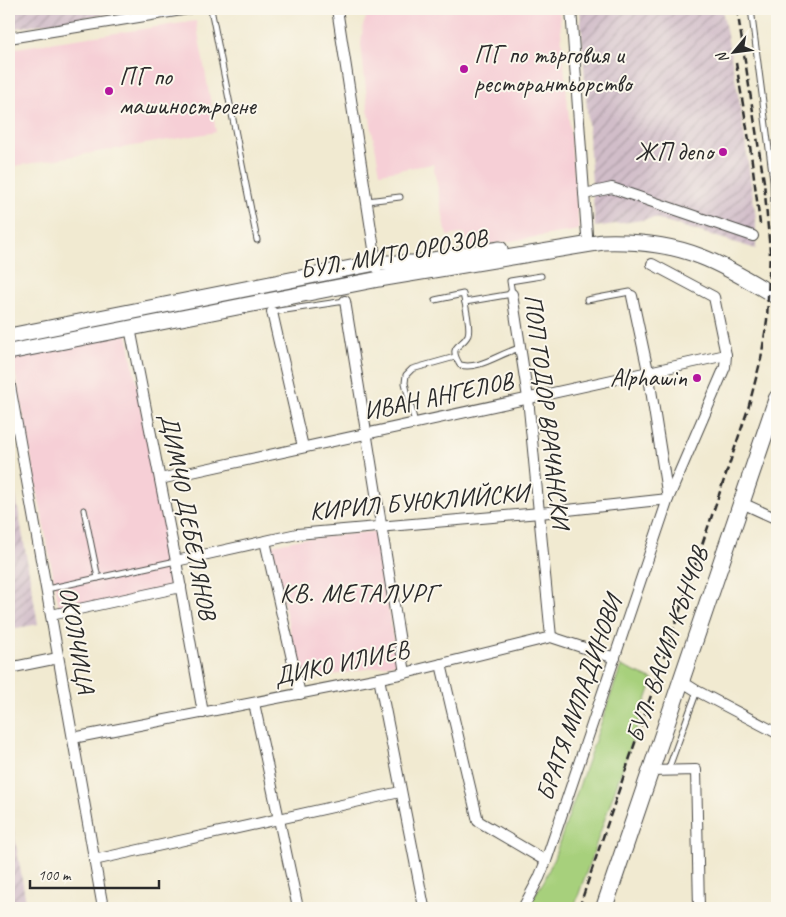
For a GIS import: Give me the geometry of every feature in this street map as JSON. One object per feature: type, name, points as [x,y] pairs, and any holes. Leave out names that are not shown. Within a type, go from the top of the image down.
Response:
[{"type":"main road","name":"БУЛ. МИТО ОРОЗОВ","points":[[9,336],[376,263],[415,263],[587,235],[640,234],[690,243],[734,261],[777,285]]},
{"type":"main road","name":"БУЛ. МИТО ОРОЗОВ","points":[[9,352],[379,279],[588,244],[619,241],[668,248],[702,256],[777,297]]},
{"type":"main road","name":"БУЛ. ВАСИЛ КЪНЧОВ","points":[[604,908],[777,398]]},
{"type":"street","points":[[9,38],[188,9]]},
{"type":"street","points":[[337,9],[379,279]]},
{"type":"street","points":[[571,9],[587,235]]},
{"type":"street","points":[[584,194],[612,188],[753,236]]},
{"type":"street","name":"БРАТЯ МИЛАДИНОВИ","points":[[523,908],[546,861],[668,498],[725,367],[726,355],[714,297],[652,264]]},
{"type":"street","name":"ПОП ТОДОР ВРАЧАНСКИ","points":[[512,294],[528,398],[551,637]]},
{"type":"street","name":"БРАТЯ МИЛАДИНОВИ","points":[[632,296],[648,371],[668,498]]},
{"type":"street","points":[[345,301],[405,673]]},
{"type":"street","points":[[272,312],[303,447]]},
{"type":"street","name":"ДИМЧО ДЕБЕЛЯНОВ","points":[[130,328],[181,587],[203,713]]},
{"type":"street","name":"ИВАН АНГЕЛОВ","points":[[160,479],[726,355]]},
{"type":"street","name":"ОКОЛЧИЦА","points":[[9,380],[11,408],[51,615],[103,908]]},
{"type":"street","name":"КИРИЛ БУЮКЛИЙСКИ","points":[[176,561],[297,534],[540,513],[668,498]]},
{"type":"street","points":[[742,503],[777,519]]},
{"type":"street","points":[[265,542],[300,694]]},
{"type":"street","points":[[51,615],[181,587]]},
{"type":"street","points":[[551,637],[615,658]]},
{"type":"street","name":"ДИКО ИЛИЕВ","points":[[73,738],[405,673],[551,637]]},
{"type":"street","points":[[9,668],[58,658]]},
{"type":"street","points":[[441,664],[478,822],[546,861]]},
{"type":"street","points":[[379,678],[421,908]]},
{"type":"street","points":[[681,681],[777,733]]},
{"type":"street","points":[[254,703],[298,908]]},
{"type":"street","points":[[650,771],[696,770],[699,908]]},
{"type":"street","points":[[94,860],[400,792]]},
{"type":"lane","points":[[211,9],[257,240]]},
{"type":"lane","points":[[751,9],[773,180],[775,238],[777,239]]},
{"type":"lane","points":[[367,202],[400,197]]},
{"type":"lane","name":"ПОП ТОДОР ВРАЧАНСКИ","points":[[512,294],[510,281],[541,276]]},
{"type":"lane","points":[[587,300],[630,292],[632,296]]},
{"type":"lane","points":[[434,300],[463,294],[469,329],[468,335],[457,346],[455,357],[460,365],[468,367],[478,365],[506,352],[520,348]]},
{"type":"lane","points":[[465,302],[512,294]]},
{"type":"lane","points":[[272,312],[345,301]]},
{"type":"lane","points":[[415,422],[405,383],[406,375],[412,369],[455,357]]},
{"type":"lane","points":[[84,510],[98,578]]},
{"type":"lane","points":[[46,589],[176,561]]},
{"type":"lane","points":[[668,770],[697,691]]},
{"type":"shaded area","points":[[9,9],[143,9],[9,29]]},
{"type":"shaded area","points":[[369,9],[559,9],[579,230],[468,248],[465,233],[447,236],[433,164],[380,173],[368,108],[361,44],[363,26]]},
{"type":"shaded area","points":[[580,9],[722,9],[739,99],[756,218],[756,249],[655,218],[595,227]]},
{"type":"shaded area","name":"ПГ по машиностроене","points":[[196,21],[216,132],[9,167],[9,49]]},
{"type":"shaded area","points":[[127,333],[176,589],[60,612],[12,355]]},
{"type":"shaded area","points":[[9,456],[38,624],[9,630]]},
{"type":"shaded area","points":[[376,531],[397,663],[301,681],[271,545],[302,539]]},
{"type":"shaded area","points":[[9,801],[16,844],[27,908],[9,908]]},
{"type":"green space","points":[[621,666],[653,680],[574,908],[526,908],[544,881],[554,858]]},
{"type":"railway","points":[[579,908],[748,409],[761,359],[767,320],[770,251],[764,182],[737,9]]},
{"type":"railway","points":[[736,63],[750,146],[760,224]]},
{"type":"place","name":"ПГ по търговия и ресторантьорство","points":[[464,69]]},
{"type":"place","name":"ПГ по машиностроене","points":[[109,91]]},
{"type":"place","name":"ЖП депо","points":[[723,152]]},
{"type":"place","name":"Alphawin","points":[[697,378]]},
{"type":"district","name":"КВ. МЕТАЛУРГ","points":[[359,593]]}]
